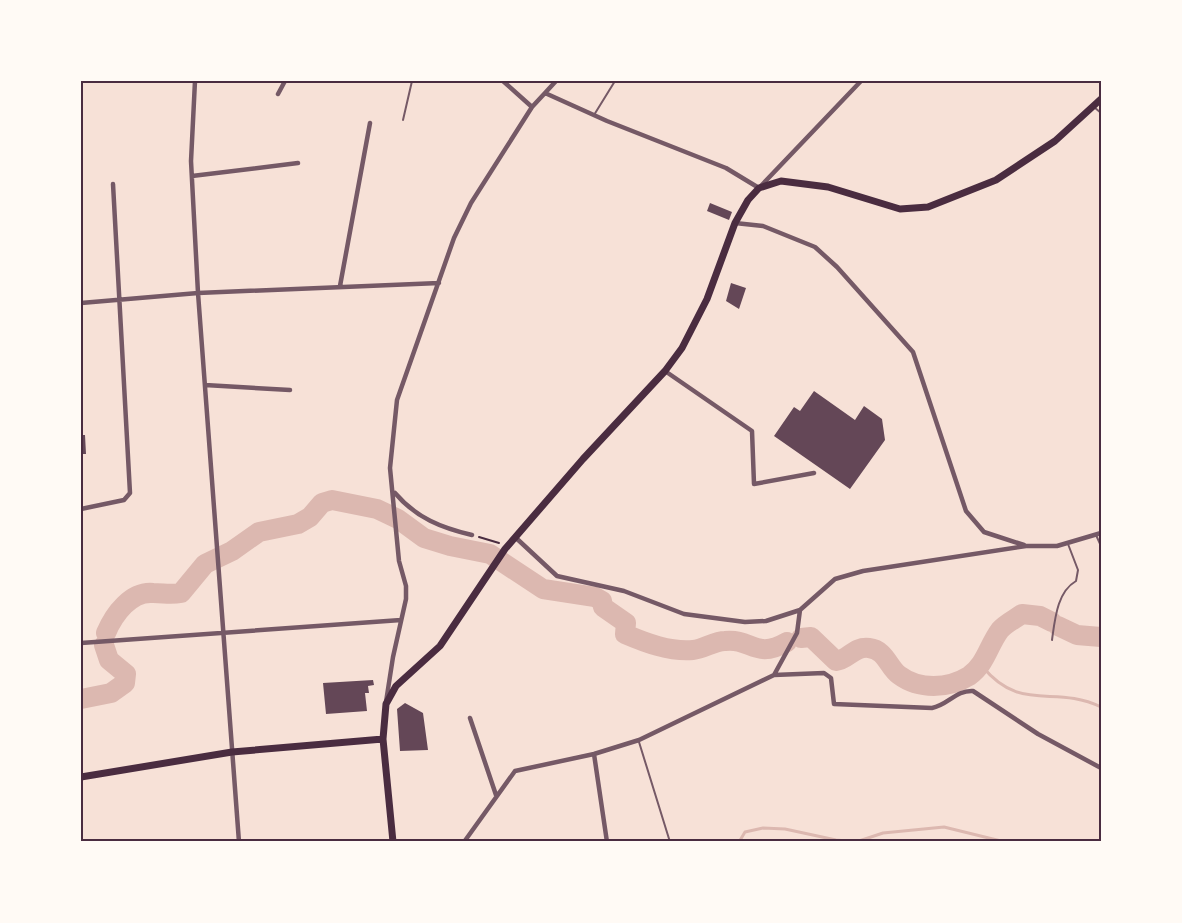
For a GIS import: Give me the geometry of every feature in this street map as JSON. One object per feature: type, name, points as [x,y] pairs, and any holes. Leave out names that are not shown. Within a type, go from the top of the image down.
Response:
[{"type":"main road","points":[[393,842],[383,739],[386,704],[396,686],[440,646],[502,553],[665,371],[682,348],[707,299],[735,223],[748,200],[759,188],[782,181],[806,182],[900,209],[928,207],[996,180],[1054,141],[1101,99]]},
{"type":"main road","points":[[81,777],[232,752],[383,739]]},
{"type":"street","points":[[195,81],[192,176],[198,293],[239,842]]},
{"type":"street","points":[[278,94],[285,81]]},
{"type":"street","points":[[503,81],[532,107]]},
{"type":"street","points":[[386,704],[406,599],[406,585],[399,561],[390,468],[397,400],[405,371],[454,238],[471,203],[532,107],[556,81]]},
{"type":"street","points":[[545,93],[726,168],[759,188],[861,81]]},
{"type":"street","points":[[340,286],[370,123]]},
{"type":"street","points":[[192,176],[298,164]]},
{"type":"street","points":[[81,509],[124,500],[130,493],[131,483],[113,184]]},
{"type":"street","points":[[735,223],[763,226],[814,247],[837,267],[913,352],[966,511],[984,532],[1026,546]]},
{"type":"street","points":[[81,303],[198,293],[439,283]]},
{"type":"street","points":[[665,371],[752,431],[754,484],[814,473]]},
{"type":"street","points":[[205,385],[290,390]]},
{"type":"street","points":[[394,491],[413,512],[428,520],[472,535]]},
{"type":"street","points":[[515,537],[557,576],[624,591],[684,614],[712,620],[766,621],[800,610],[835,579],[863,571],[1026,546],[1057,546],[1099,534]]},
{"type":"street","points":[[774,675],[797,633],[800,610]]},
{"type":"street","points":[[81,643],[401,620]]},
{"type":"street","points":[[464,842],[512,774],[520,769],[594,754],[639,740],[774,675],[824,673],[831,678],[834,704],[932,708],[942,706],[960,692],[973,691],[1038,734],[1101,768]]},
{"type":"street","points":[[470,718],[496,795]]},
{"type":"street","points":[[594,754],[607,842]]},
{"type":"lane","points":[[403,120],[412,81]]},
{"type":"lane","points":[[594,115],[615,81]]},
{"type":"lane","points":[[1093,106],[1101,113]]},
{"type":"lane","points":[[1099,534],[1101,546]]},
{"type":"lane","points":[[1052,640],[1062,596],[1066,587],[1076,581],[1078,570],[1068,543]]},
{"type":"lane","points":[[639,740],[670,842]]},
{"type":"path","points":[[472,535],[508,546]]},
{"type":"building","points":[[710,203],[732,212],[729,220],[707,211]]},
{"type":"building","points":[[731,283],[746,288],[739,309],[726,301]]},
{"type":"building","points":[[814,391],[855,420],[864,406],[882,419],[885,440],[850,489],[774,436],[794,407],[800,411]]},
{"type":"building","points":[[81,435],[85,435],[86,454],[81,454]]},
{"type":"building","points":[[373,680],[374,685],[368,686],[369,693],[365,693],[367,711],[326,714],[323,683]]},
{"type":"building","points":[[405,703],[423,713],[428,750],[400,751],[397,709]]},
{"type":"waterway","points":[[106,633],[119,611],[131,600],[145,593],[181,593],[205,564],[232,551],[259,532],[298,524],[310,517],[322,503],[332,500],[377,509],[398,519],[424,538],[490,554],[543,589],[595,597],[602,601],[603,607],[626,623],[625,634],[650,644],[684,650],[697,649],[717,642],[734,641],[760,649],[768,649],[787,642]]},
{"type":"waterway","points":[[801,638],[811,637],[836,661],[859,649],[875,649],[883,655],[899,675],[915,683],[934,686],[952,683],[969,676],[983,660],[1000,630],[1022,614],[1040,616],[1052,622]]},
{"type":"waterway","points":[[1058,626],[1077,635],[1101,637]]},
{"type":"waterway","points":[[81,699],[111,693],[125,683],[126,674],[109,660],[104,645]]},
{"type":"waterway","points":[[982,666],[996,681],[1024,694],[1068,698],[1101,707]]},
{"type":"waterway","points":[[739,842],[745,832],[763,828],[785,829],[856,842],[883,833],[944,827],[1005,842]]}]
